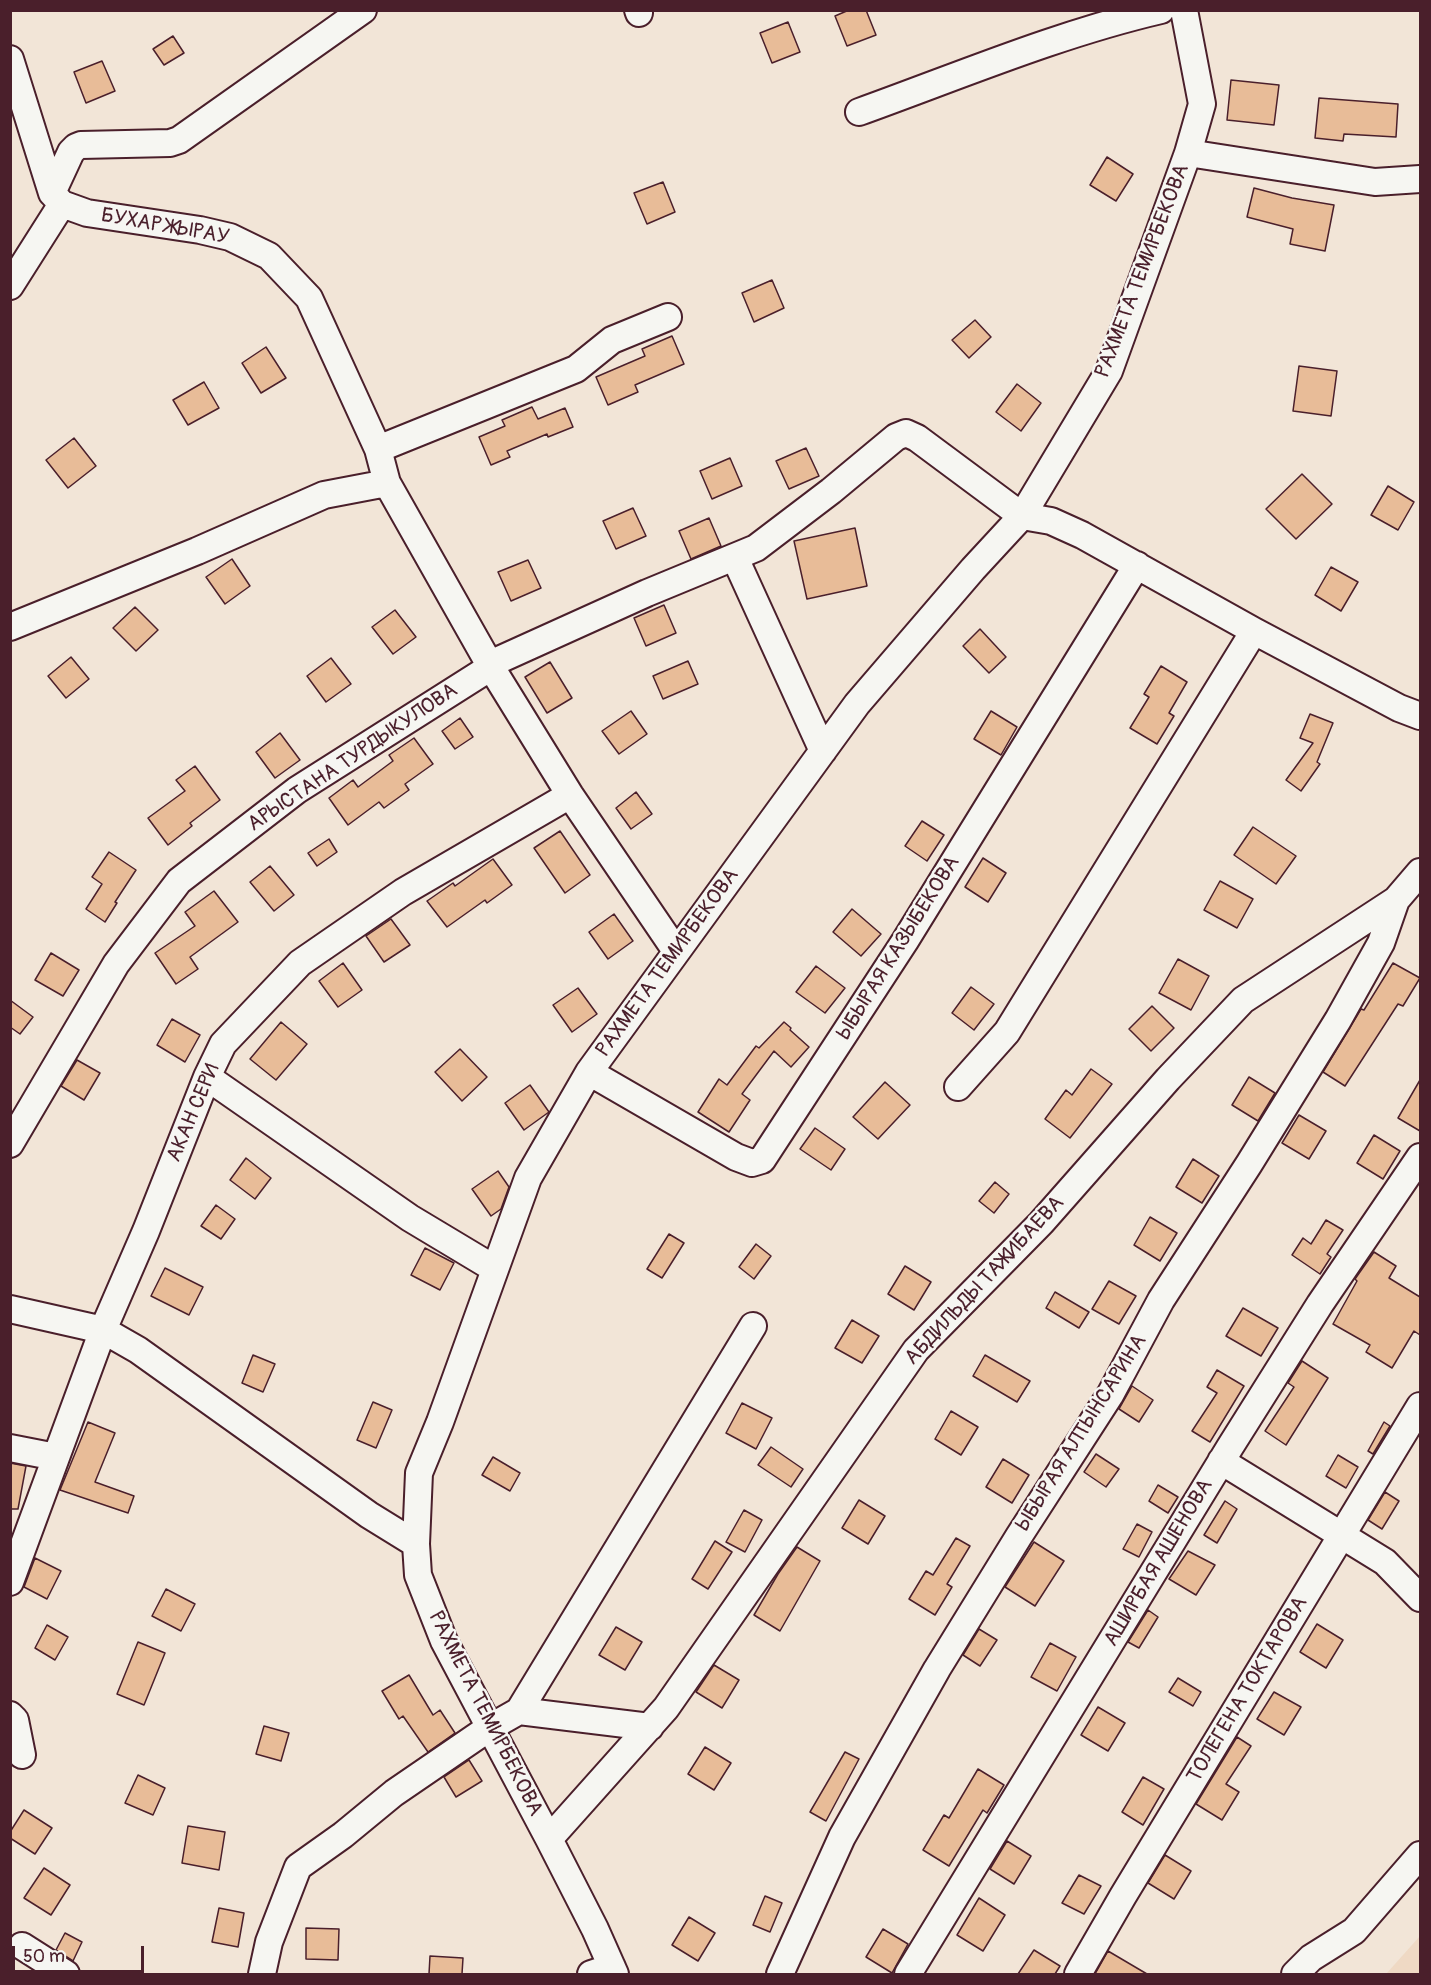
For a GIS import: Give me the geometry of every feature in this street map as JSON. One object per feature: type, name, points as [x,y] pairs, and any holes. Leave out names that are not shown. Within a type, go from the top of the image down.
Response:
[{"type":"street","points":[[10,286],[57,198],[71,152],[76,147],[170,143],[178,140],[363,10]]},
{"type":"street","points":[[859,112],[1076,34],[1161,10]]},
{"type":"street","name":"РАХМЕТА ТЕМИРБЕКОВА","points":[[606,1972],[549,1839],[439,1630],[418,1575],[416,1544],[419,1473],[440,1422],[528,1178],[589,1072],[857,704],[973,568],[1022,516],[1109,371],[1188,153],[1202,104],[1184,10]]},
{"type":"street","points":[[10,59],[57,198]]},
{"type":"street","points":[[1188,153],[1375,182],[1420,179]]},
{"type":"street","name":"БУХАР ЖЫРАУ","points":[[57,198],[87,213],[200,230],[230,237],[269,256],[309,298],[378,449],[387,483],[490,665],[570,795],[676,951]]},
{"type":"street","points":[[378,449],[576,369],[612,340],[668,317]]},
{"type":"street","name":"АРЫСТАНА ТУРДЫКУЛОВА","points":[[10,1144],[116,964],[179,881],[297,790],[490,665],[647,593],[756,548],[831,491],[896,437],[906,433],[1022,516]]},
{"type":"street","points":[[10,627],[197,551],[324,495],[387,483]]},
{"type":"street","points":[[1022,516],[1051,521],[1083,535],[1254,631],[1399,708],[1420,716]]},
{"type":"street","points":[[735,558],[823,751]]},
{"type":"street","name":"ЫБЫРАЯ КАЗЫБЕКОВА","points":[[589,1072],[736,1157],[752,1163],[762,1160],[905,941],[1137,565]]},
{"type":"street","points":[[958,1088],[1007,1032],[1254,631]]},
{"type":"street","name":"АКАН СЕРИ","points":[[10,1582],[103,1330],[146,1231],[207,1077],[223,1044],[300,963],[403,892],[570,795]]},
{"type":"street","name":"ЫБЫРАЯ АЛТЫНСАРИНА","points":[[780,1974],[842,1837],[931,1679],[1019,1536],[1110,1395],[1161,1300],[1338,1020],[1381,943],[1396,900],[1420,872]]},
{"type":"street","name":"АБДИЛЬДЫ ТАЖИБАЕВА","points":[[549,1839],[666,1708],[916,1350],[1041,1223],[1168,1079],[1243,1000],[1396,900]]},
{"type":"street","points":[[207,1077],[410,1218],[495,1269]]},
{"type":"street","name":"АШИРБАЯ АШЕНОВА","points":[[908,1974],[1221,1461],[1320,1304],[1420,1157]]},
{"type":"street","points":[[10,1309],[103,1330],[138,1350],[369,1515],[416,1544]]},
{"type":"street","points":[[262,1974],[269,1941],[298,1868],[394,1793],[489,1728],[519,1711],[753,1326]]},
{"type":"street","name":"ТОЛЕГЕНА ТОКТАРОВА","points":[[1078,1974],[1420,1406]]},
{"type":"street","points":[[10,1448],[56,1457]]},
{"type":"street","points":[[1221,1461],[1385,1562],[1420,1598]]},
{"type":"street","points":[[519,1711],[650,1727]]},
{"type":"street","points":[[10,1715],[15,1720],[22,1755]]},
{"type":"street","points":[[1295,1974],[1311,1958],[1354,1931],[1420,1855]]},
{"type":"street","points":[[22,1946],[66,1974]]},
{"type":"shaded area","points":[[1420,1936],[1420,1974],[1386,1974]]},
{"type":"building","points":[[849,10],[866,10],[876,35],[847,46],[835,16]]},
{"type":"building","points":[[788,22],[800,52],[772,63],[760,33]]},
{"type":"building","points":[[173,36],[184,53],[164,65],[153,49]]},
{"type":"building","points":[[102,61],[115,91],[86,103],[74,72]]},
{"type":"building","points":[[1231,80],[1279,85],[1274,125],[1227,120]]},
{"type":"building","points":[[1319,98],[1398,104],[1396,137],[1344,134],[1343,141],[1315,138]]},
{"type":"building","points":[[1107,157],[1133,174],[1116,201],[1090,185]]},
{"type":"building","points":[[663,182],[675,212],[647,224],[634,193]]},
{"type":"building","points":[[1254,188],[1292,198],[1334,205],[1325,251],[1290,244],[1293,229],[1247,217]]},
{"type":"building","points":[[772,280],[784,308],[754,322],[742,293]]},
{"type":"building","points":[[975,320],[991,337],[969,358],[952,340]]},
{"type":"building","points":[[672,336],[684,364],[635,385],[638,392],[608,405],[596,377],[645,356],[642,349]]},
{"type":"building","points":[[266,347],[286,378],[261,393],[242,363]]},
{"type":"building","points":[[1299,366],[1337,371],[1331,416],[1293,411]]},
{"type":"building","points":[[204,382],[219,408],[188,425],[173,400]]},
{"type":"building","points":[[1017,384],[1041,403],[1021,431],[996,412]]},
{"type":"building","points":[[532,407],[538,419],[565,408],[573,427],[548,437],[547,434],[507,451],[510,457],[491,465],[479,437],[505,426],[502,420]]},
{"type":"building","points":[[74,438],[96,466],[68,488],[46,460]]},
{"type":"building","points":[[806,448],[819,476],[789,489],[776,461]]},
{"type":"building","points":[[730,458],[742,486],[712,499],[700,471]]},
{"type":"building","points":[[1302,474],[1332,504],[1296,539],[1266,509]]},
{"type":"building","points":[[1388,486],[1414,502],[1398,530],[1371,515]]},
{"type":"building","points":[[633,508],[646,536],[616,549],[603,521]]},
{"type":"building","points":[[709,518],[721,546],[691,559],[679,531]]},
{"type":"building","points":[[855,528],[867,586],[807,599],[794,541]]},
{"type":"building","points":[[232,559],[250,586],[225,604],[206,577]]},
{"type":"building","points":[[528,560],[541,588],[511,601],[498,572]]},
{"type":"building","points":[[1331,567],[1358,582],[1341,611],[1315,595]]},
{"type":"building","points":[[664,605],[676,633],[646,646],[634,618]]},
{"type":"building","points":[[135,607],[158,630],[136,651],[113,628]]},
{"type":"building","points":[[395,610],[416,637],[393,654],[372,627]]},
{"type":"building","points":[[980,629],[1006,657],[989,673],[963,646]]},
{"type":"building","points":[[71,657],[89,679],[66,698],[48,676]]},
{"type":"building","points":[[331,658],[351,684],[326,702],[307,676]]},
{"type":"building","points":[[688,661],[698,684],[663,699],[653,676]]},
{"type":"building","points":[[550,662],[572,698],[547,713],[525,677]]},
{"type":"building","points":[[1161,666],[1187,682],[1169,713],[1174,716],[1157,744],[1130,728],[1149,697],[1144,694]]},
{"type":"building","points":[[631,711],[647,734],[619,754],[602,731]]},
{"type":"building","points":[[991,711],[1017,727],[1001,755],[974,739]]},
{"type":"building","points":[[1310,714],[1333,723],[1317,762],[1320,764],[1301,791],[1286,780],[1313,743],[1300,738]]},
{"type":"building","points":[[460,718],[473,737],[455,749],[442,731]]},
{"type":"building","points":[[280,733],[300,760],[275,778],[256,752]]},
{"type":"building","points":[[414,738],[433,764],[405,784],[409,790],[384,808],[379,802],[348,825],[329,798],[353,780],[358,787],[393,761],[389,755]]},
{"type":"building","points":[[195,766],[220,800],[190,823],[192,826],[168,845],[148,818],[185,791],[176,780]]},
{"type":"building","points":[[636,792],[652,814],[631,829],[616,808]]},
{"type":"building","points":[[922,821],[944,835],[927,861],[905,846]]},
{"type":"building","points":[[1253,827],[1296,856],[1276,884],[1234,855]]},
{"type":"building","points":[[560,831],[590,875],[565,893],[534,848]]},
{"type":"building","points":[[329,839],[337,852],[317,866],[308,853]]},
{"type":"building","points":[[109,852],[136,870],[105,922],[86,909],[102,884],[92,877]]},
{"type":"building","points":[[983,858],[1006,873],[988,902],[965,887]]},
{"type":"building","points":[[493,859],[512,885],[487,903],[485,900],[447,927],[427,901],[453,883],[455,886]]},
{"type":"building","points":[[270,866],[294,895],[274,911],[250,882]]},
{"type":"building","points":[[1220,881],[1253,899],[1237,928],[1204,910]]},
{"type":"building","points":[[214,891],[238,922],[190,957],[198,969],[176,984],[155,953],[195,926],[185,912]]},
{"type":"building","points":[[852,909],[881,934],[861,956],[833,932]]},
{"type":"building","points":[[614,914],[633,941],[608,959],[589,932]]},
{"type":"building","points":[[391,919],[410,945],[384,962],[366,936]]},
{"type":"building","points":[[51,953],[79,970],[63,996],[35,980]]},
{"type":"building","points":[[1178,959],[1209,976],[1191,1010],[1159,993]]},
{"type":"building","points":[[343,963],[362,990],[338,1007],[319,981]]},
{"type":"building","points":[[1393,963],[1420,978],[1403,1006],[1398,1004],[1345,1086],[1323,1072],[1361,1009],[1364,1010]]},
{"type":"building","points":[[816,966],[845,988],[825,1013],[796,992]]},
{"type":"building","points":[[971,987],[994,1004],[974,1030],[952,1013]]},
{"type":"building","points":[[578,988],[597,1014],[572,1032],[553,1005]]},
{"type":"building","points":[[10,1000],[33,1017],[20,1034],[10,1027]]},
{"type":"building","points":[[1152,1006],[1174,1028],[1151,1051],[1129,1029]]},
{"type":"building","points":[[172,1019],[200,1035],[185,1062],[157,1045]]},
{"type":"building","points":[[281,1022],[307,1044],[276,1080],[250,1059]]},
{"type":"building","points":[[784,1022],[809,1047],[791,1067],[774,1051],[742,1094],[750,1100],[729,1132],[698,1112],[719,1079],[727,1085],[756,1046],[759,1048]]},
{"type":"building","points":[[460,1049],[487,1077],[462,1101],[435,1072]]},
{"type":"building","points":[[77,1060],[100,1073],[84,1100],[61,1086]]},
{"type":"building","points":[[1091,1069],[1112,1084],[1070,1138],[1045,1119],[1066,1090],[1072,1095]]},
{"type":"building","points":[[1249,1077],[1275,1093],[1258,1121],[1232,1105]]},
{"type":"building","points":[[1420,1080],[1420,1131],[1398,1118]]},
{"type":"building","points":[[885,1082],[910,1105],[878,1139],[853,1117]]},
{"type":"building","points":[[530,1085],[549,1112],[524,1130],[505,1103]]},
{"type":"building","points":[[1299,1115],[1326,1131],[1309,1159],[1282,1143]]},
{"type":"building","points":[[815,1128],[845,1149],[831,1170],[800,1149]]},
{"type":"building","points":[[1374,1135],[1400,1151],[1383,1179],[1357,1163]]},
{"type":"building","points":[[246,1158],[271,1178],[255,1199],[230,1180]]},
{"type":"building","points":[[1193,1159],[1219,1176],[1202,1203],[1176,1187]]},
{"type":"building","points":[[498,1171],[509,1187],[501,1209],[491,1216],[472,1189]]},
{"type":"building","points":[[995,1182],[1009,1194],[994,1213],[979,1201]]},
{"type":"building","points":[[216,1205],[235,1219],[221,1239],[201,1226]]},
{"type":"building","points":[[1150,1217],[1177,1233],[1160,1261],[1134,1245]]},
{"type":"building","points":[[1326,1220],[1343,1230],[1327,1254],[1331,1257],[1320,1274],[1292,1255],[1303,1238],[1311,1244]]},
{"type":"building","points":[[669,1234],[684,1243],[662,1278],[647,1269]]},
{"type":"building","points":[[756,1244],[771,1256],[754,1279],[739,1267]]},
{"type":"building","points":[[425,1248],[454,1263],[440,1290],[411,1275]]},
{"type":"building","points":[[1374,1252],[1396,1266],[1389,1278],[1420,1297],[1420,1335],[1414,1331],[1392,1368],[1366,1352],[1370,1345],[1333,1324],[1357,1281],[1355,1279]]},
{"type":"building","points":[[905,1266],[931,1282],[914,1310],[888,1294]]},
{"type":"building","points":[[165,1268],[203,1287],[189,1315],[151,1296]]},
{"type":"building","points":[[1109,1281],[1136,1296],[1119,1324],[1092,1309]]},
{"type":"building","points":[[1055,1292],[1089,1312],[1079,1328],[1046,1308]]},
{"type":"building","points":[[1243,1308],[1278,1328],[1261,1356],[1226,1336]]},
{"type":"building","points":[[852,1320],[879,1336],[862,1363],[835,1348]]},
{"type":"building","points":[[253,1355],[275,1364],[263,1392],[242,1383]]},
{"type":"building","points":[[985,1355],[1030,1381],[1017,1402],[973,1376]]},
{"type":"building","points":[[1302,1361],[1328,1378],[1286,1445],[1265,1431],[1294,1387],[1288,1383]]},
{"type":"building","points":[[1217,1370],[1244,1386],[1210,1442],[1192,1431],[1217,1393],[1207,1387]]},
{"type":"building","points":[[1132,1386],[1153,1400],[1139,1422],[1119,1409]]},
{"type":"building","points":[[373,1402],[392,1410],[376,1448],[357,1440]]},
{"type":"building","points":[[742,1403],[772,1418],[756,1449],[726,1433]]},
{"type":"building","points":[[951,1411],[978,1427],[961,1455],[935,1439]]},
{"type":"building","points":[[88,1422],[115,1433],[95,1482],[134,1496],[128,1513],[60,1490]]},
{"type":"building","points":[[1384,1422],[1390,1426],[1373,1454],[1368,1451]]},
{"type":"building","points":[[771,1447],[803,1469],[791,1487],[758,1465]]},
{"type":"building","points":[[1096,1454],[1119,1469],[1106,1487],[1084,1472]]},
{"type":"building","points":[[1338,1455],[1358,1467],[1346,1488],[1326,1476]]},
{"type":"building","points":[[493,1457],[520,1473],[510,1491],[482,1475]]},
{"type":"building","points":[[1003,1459],[1029,1475],[1012,1503],[986,1487]]},
{"type":"building","points":[[10,1463],[26,1466],[18,1509],[10,1509]]},
{"type":"building","points":[[1158,1485],[1178,1497],[1168,1513],[1149,1501]]},
{"type":"building","points":[[1385,1492],[1399,1501],[1382,1529],[1368,1520]]},
{"type":"building","points":[[859,1500],[885,1516],[868,1544],[842,1528]]},
{"type":"building","points":[[1225,1501],[1237,1509],[1217,1543],[1204,1535]]},
{"type":"building","points":[[744,1510],[762,1520],[745,1552],[726,1542]]},
{"type":"building","points":[[1137,1524],[1152,1532],[1139,1557],[1123,1549]]},
{"type":"building","points":[[956,1538],[970,1546],[947,1584],[952,1587],[935,1615],[909,1599],[926,1571],[933,1575]]},
{"type":"building","points":[[715,1541],[732,1552],[708,1589],[692,1579]]},
{"type":"building","points":[[1034,1542],[1064,1561],[1035,1606],[1005,1587]]},
{"type":"building","points":[[797,1547],[820,1561],[780,1631],[754,1615]]},
{"type":"building","points":[[1188,1551],[1215,1565],[1196,1595],[1169,1579]]},
{"type":"building","points":[[35,1558],[61,1571],[47,1599],[24,1587]]},
{"type":"building","points":[[166,1589],[195,1604],[181,1631],[152,1616]]},
{"type":"building","points":[[1148,1610],[1158,1617],[1139,1648],[1128,1642]]},
{"type":"building","points":[[1317,1624],[1343,1640],[1326,1668],[1300,1652]]},
{"type":"building","points":[[47,1625],[68,1637],[55,1660],[35,1648]]},
{"type":"building","points":[[616,1627],[642,1642],[625,1670],[599,1655]]},
{"type":"building","points":[[979,1629],[997,1640],[980,1666],[963,1655]]},
{"type":"building","points":[[138,1642],[165,1653],[144,1705],[117,1694]]},
{"type":"building","points":[[1050,1643],[1076,1657],[1057,1691],[1031,1677]]},
{"type":"building","points":[[714,1665],[739,1680],[722,1708],[696,1692]]},
{"type":"building","points":[[409,1675],[433,1715],[440,1710],[455,1733],[428,1752],[403,1716],[399,1719],[382,1691]]},
{"type":"building","points":[[1178,1678],[1201,1692],[1193,1706],[1169,1692]]},
{"type":"building","points":[[1274,1692],[1301,1707],[1284,1735],[1257,1719]]},
{"type":"building","points":[[1098,1707],[1125,1723],[1108,1751],[1081,1735]]},
{"type":"building","points":[[264,1726],[289,1733],[281,1761],[256,1754]]},
{"type":"building","points":[[1237,1737],[1251,1746],[1226,1784],[1239,1792],[1222,1820],[1196,1804]]},
{"type":"building","points":[[705,1747],[731,1763],[714,1790],[688,1774]]},
{"type":"building","points":[[845,1752],[859,1759],[826,1821],[810,1812]]},
{"type":"building","points":[[469,1760],[482,1781],[456,1797],[444,1777]]},
{"type":"building","points":[[978,1769],[1004,1785],[987,1813],[983,1810],[949,1866],[923,1850],[944,1815],[949,1818]]},
{"type":"building","points":[[138,1775],[165,1788],[153,1815],[125,1803]]},
{"type":"building","points":[[1143,1777],[1164,1789],[1143,1825],[1122,1812]]},
{"type":"building","points":[[24,1810],[52,1828],[35,1854],[10,1838],[10,1832]]},
{"type":"building","points":[[188,1826],[225,1832],[219,1870],[182,1863]]},
{"type":"building","points":[[1007,1841],[1031,1856],[1014,1884],[990,1869]]},
{"type":"building","points":[[1165,1855],[1191,1871],[1174,1899],[1148,1883]]},
{"type":"building","points":[[44,1868],[70,1885],[51,1915],[24,1898]]},
{"type":"building","points":[[1079,1875],[1101,1886],[1084,1914],[1062,1903]]},
{"type":"building","points":[[765,1896],[782,1903],[770,1932],[753,1925]]},
{"type":"building","points":[[979,1898],[1005,1915],[983,1951],[957,1935]]},
{"type":"building","points":[[219,1908],[244,1913],[238,1947],[212,1942]]},
{"type":"building","points":[[689,1917],[715,1933],[698,1961],[672,1945]]},
{"type":"building","points":[[306,1928],[339,1929],[338,1960],[306,1959]]},
{"type":"building","points":[[883,1929],[908,1944],[892,1973],[866,1957]]},
{"type":"building","points":[[65,1933],[82,1942],[73,1961],[56,1950]]},
{"type":"building","points":[[1034,1950],[1060,1966],[1055,1974],[1018,1974]]},
{"type":"building","points":[[1108,1951],[1147,1974],[1095,1974]]},
{"type":"building","points":[[430,1956],[463,1958],[462,1974],[429,1974]]}]
